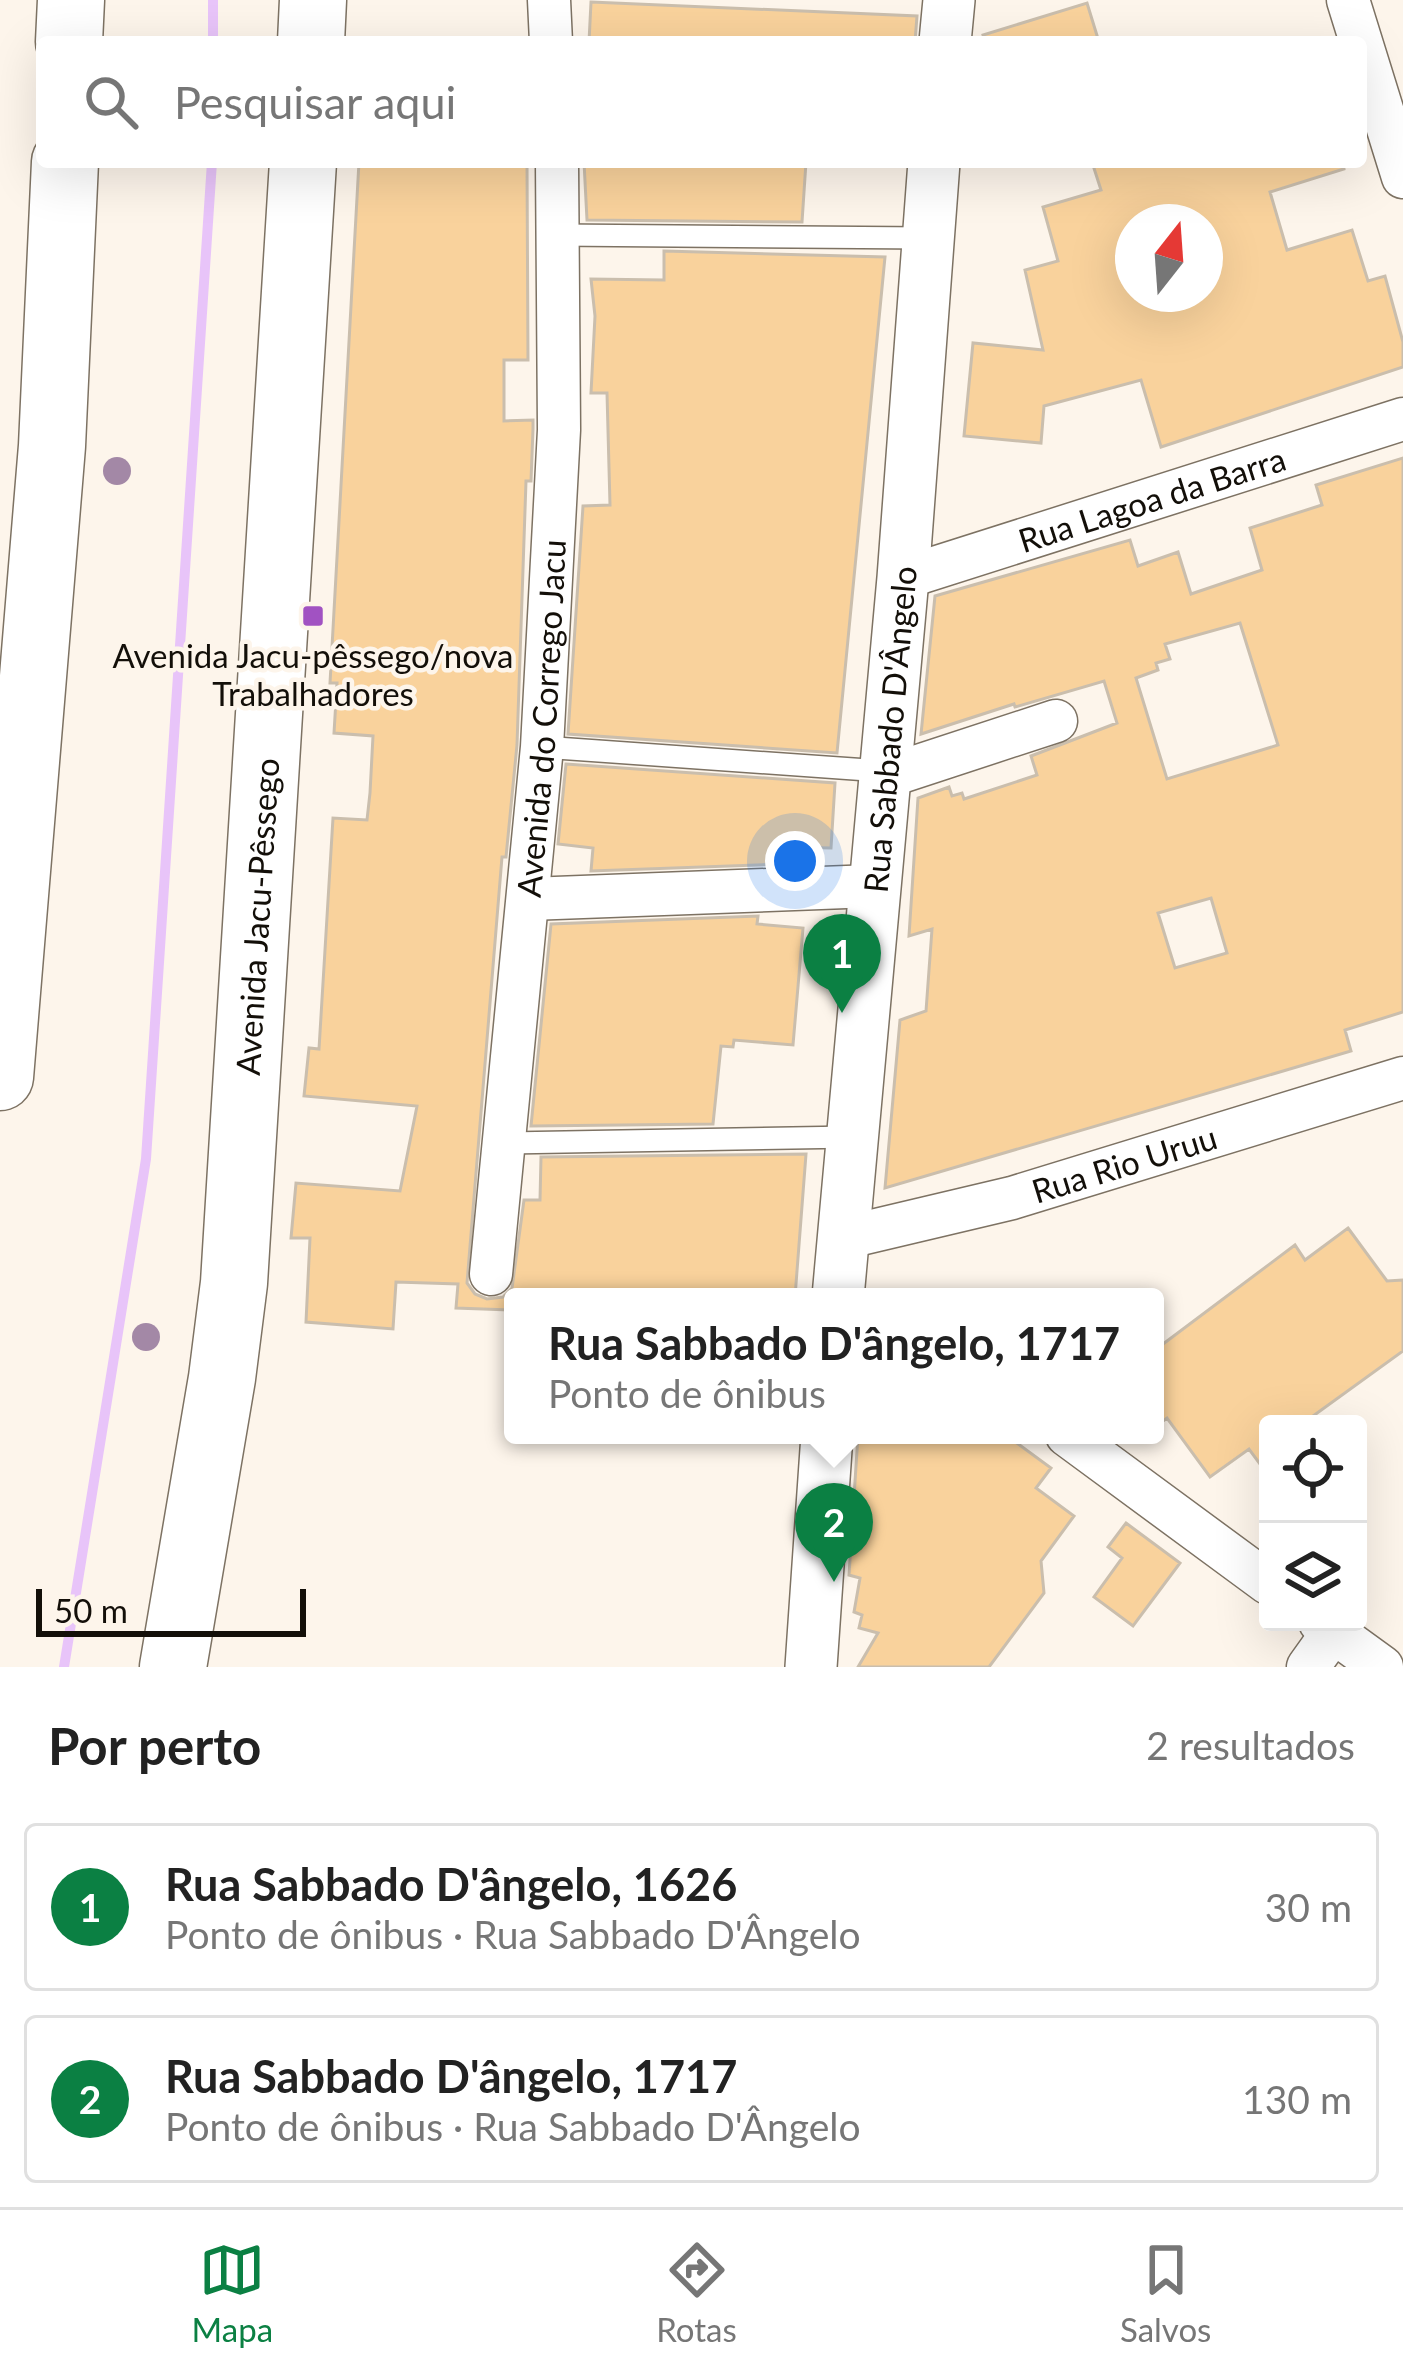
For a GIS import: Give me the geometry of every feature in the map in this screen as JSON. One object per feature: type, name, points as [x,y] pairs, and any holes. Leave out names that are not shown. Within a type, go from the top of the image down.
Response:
[{"type":"highway","points":[[69,36],[70,0]]},
{"type":"highway","points":[[310,36],[313,0]]},
{"type":"highway","points":[[0,1077],[52,446],[65,168]]},
{"type":"highway","name":"Avenida Jacu-Pêssego","points":[[172,1667],[234,1283],[303,168]]},
{"type":"street","points":[[549,0],[551,36]]},
{"type":"street","points":[[946,36],[949,0]]},
{"type":"street","points":[[1348,0],[1359,36]]},
{"type":"street","points":[[1367,61],[1403,177]]},
{"type":"street","name":"Avenida do Corrego Jacu","points":[[491,1274],[542,747],[559,430],[557,168]]},
{"type":"street","name":"Rua Sabbado D'Ângelo","points":[[847,1278],[852,1137],[933,168]]},
{"type":"street","name":"Rua Lagoa da Barra","points":[[902,578],[1403,419]]},
{"type":"street","points":[[882,775],[1055,721]]},
{"type":"street","points":[[529,899],[873,886]]},
{"type":"street","name":"Rua Rio Uruu","points":[[847,1278],[1012,1198],[1403,1078]]},
{"type":"street","points":[[811,1667],[826,1444]]},
{"type":"street","points":[[1079,1444],[1259,1576]]},
{"type":"street","points":[[1308,1667],[1325,1631]]},
{"type":"street","points":[[1332,1631],[1382,1667]]},
{"type":"lane","points":[[558,235],[927,238]]},
{"type":"lane","points":[[542,747],[882,775]]},
{"type":"lane","points":[[505,1143],[852,1137]]},
{"type":"building","points":[[591,2],[917,16],[915,36],[589,36]]},
{"type":"building","points":[[1087,3],[1097,36],[983,36]]},
{"type":"building","points":[[359,168],[527,168],[528,360],[504,360],[504,421],[533,420],[531,481],[526,481],[517,745],[506,857],[502,857],[467,1283],[487,1299],[504,1296],[504,1310],[456,1308],[458,1284],[396,1282],[393,1329],[306,1322],[310,1238],[291,1238],[296,1183],[400,1191],[417,1106],[304,1096],[309,1048],[319,1049],[333,818],[367,820],[370,793],[373,736],[334,733],[337,683],[330,683]]},
{"type":"building","points":[[584,168],[806,168],[802,222],[587,220]]},
{"type":"building","points":[[1094,168],[1344,168],[1270,192],[1287,250],[1352,230],[1368,281],[1385,276],[1403,342],[1403,367],[1161,447],[1141,380],[1044,406],[1041,443],[964,436],[973,343],[1043,350],[1025,270],[1058,261],[1043,207],[1101,190]]},
{"type":"building","points":[[664,251],[885,257],[837,753],[568,734],[583,506],[610,505],[607,393],[591,393],[595,316],[591,279],[664,280]]},
{"type":"building","points":[[1403,458],[1403,1012],[1345,1030],[1351,1051],[885,1188],[900,1020],[926,1011],[932,929],[909,936],[918,798],[949,787],[952,796],[962,793],[964,799],[1037,775],[1031,756],[1117,723],[1104,681],[921,734],[935,596],[1130,540],[1138,566],[1178,552],[1191,594],[1262,570],[1250,528],[1322,505],[1316,485]],"holes":[[[1240,623],[1278,745],[1167,779],[1136,678],[1158,670],[1156,663],[1170,659],[1165,644]],[[1211,898],[1227,953],[1175,968],[1158,913]]]},
{"type":"building","points":[[566,764],[835,783],[831,848],[782,847],[781,864],[591,871],[593,848],[558,844]]},
{"type":"building","points":[[758,916],[757,924],[803,928],[793,1045],[734,1040],[733,1047],[721,1046],[713,1124],[531,1126],[551,924]]},
{"type":"building","points":[[806,1154],[796,1288],[512,1288],[524,1200],[540,1200],[541,1157]]},
{"type":"building","points":[[1348,1228],[1387,1281],[1403,1280],[1403,1351],[1314,1415],[1259,1415],[1259,1463],[1249,1449],[1210,1477],[1167,1418],[1164,1420],[1164,1343],[1295,1245],[1305,1260]]},
{"type":"building","points":[[857,1444],[1018,1444],[1051,1468],[1036,1488],[1074,1516],[1041,1561],[1044,1593],[989,1667],[858,1667],[878,1633],[859,1628],[862,1615],[854,1612],[860,1578],[849,1575]]},
{"type":"building","points":[[1126,1523],[1180,1563],[1133,1626],[1094,1597],[1122,1558],[1108,1547]]},
{"type":"waterway","points":[[213,0],[213,36]]},
{"type":"waterway","points":[[64,1667],[146,1159],[212,168]]},
{"type":"place","name":"Avenida Jacu-pêssego/nova Trabalhadores","points":[[313,616]]},
{"type":"place","name":"Rua Sabbado D'ângelo, 1626","points":[[842,1013]]},
{"type":"place","name":"Rua Sabbado D'ângelo, 1717","points":[[834,1582]]}]
